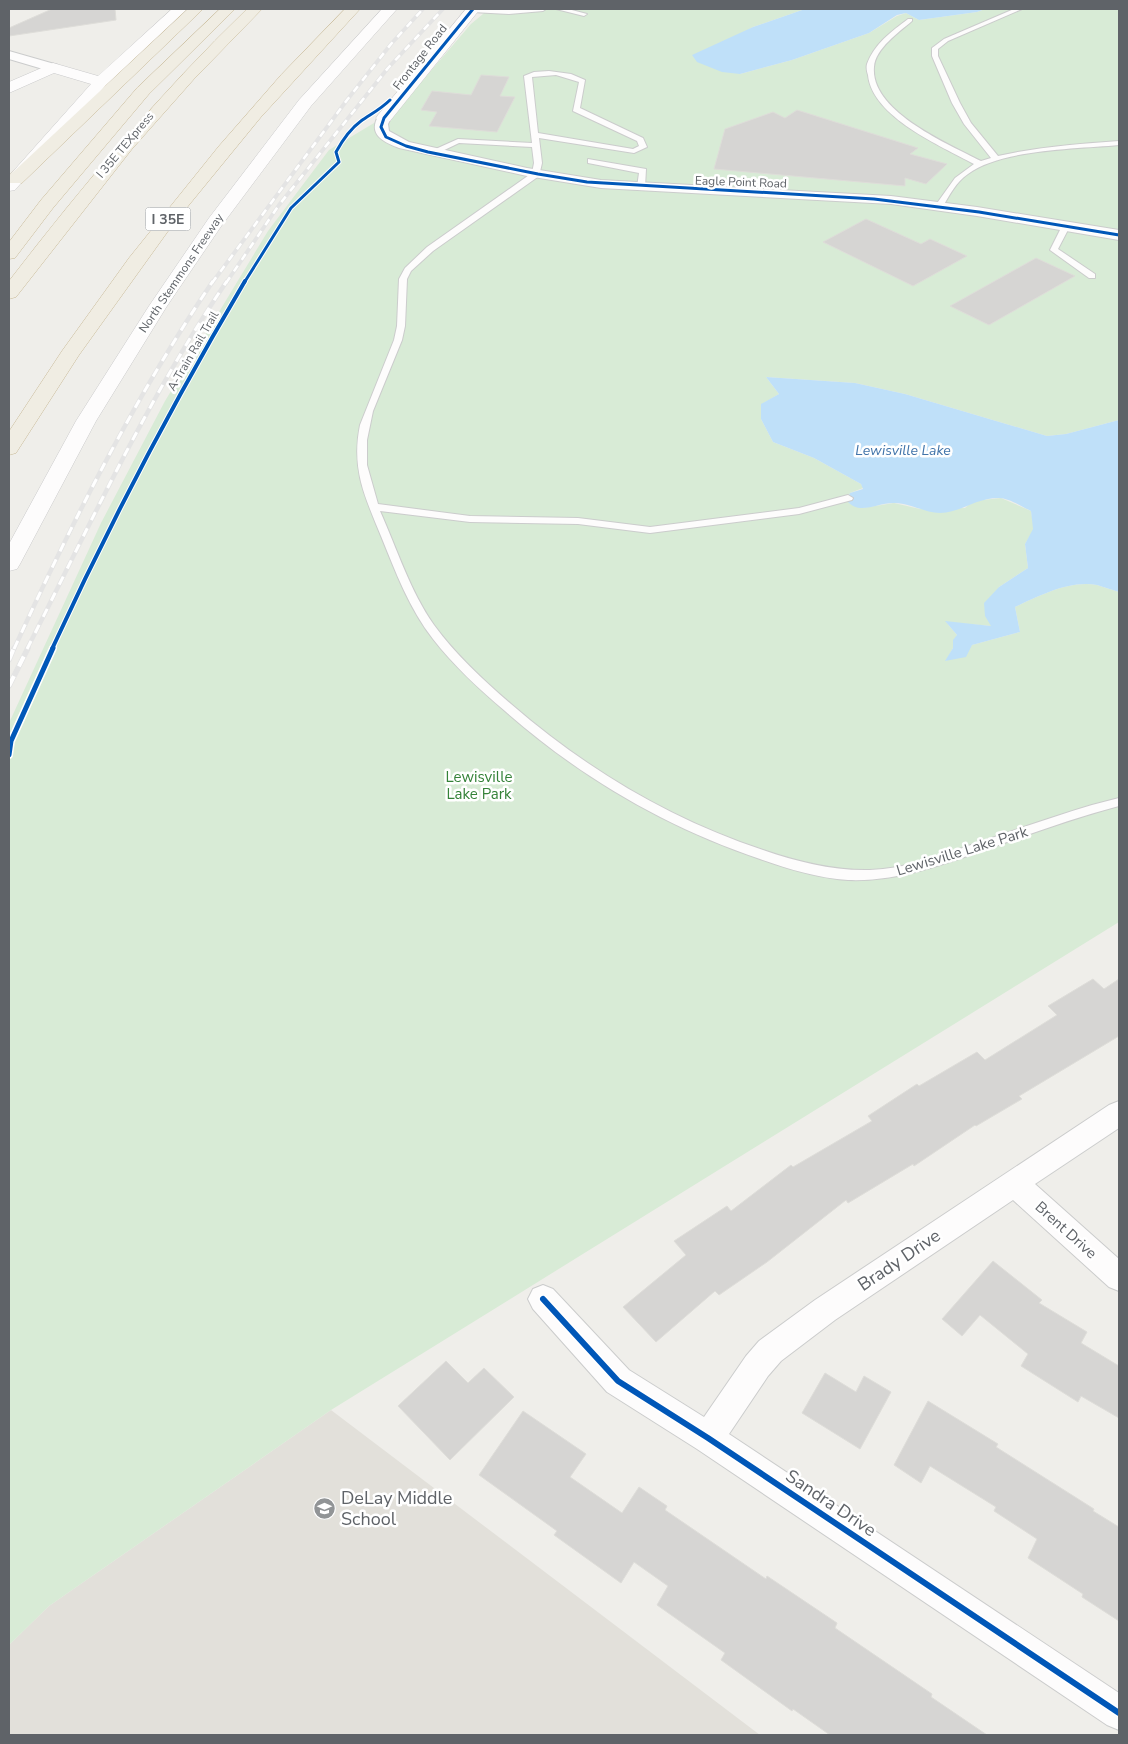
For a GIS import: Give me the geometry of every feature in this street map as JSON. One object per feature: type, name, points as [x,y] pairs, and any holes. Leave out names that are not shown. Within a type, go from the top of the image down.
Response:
[{"type":"highway","points":[[12,182],[196,9]]},
{"type":"highway","points":[[9,254],[59,190],[143,91],[228,9]]},
{"type":"highway","name":"I 35E TEXpress","points":[[9,293],[78,202],[128,141],[204,58],[255,9]]},
{"type":"highway","name":"I 35E","points":[[9,449],[86,330],[176,208],[248,120],[353,9]]},
{"type":"main road","points":[[12,182],[101,82],[180,9]]},
{"type":"main road","name":"North Stemmons Freeway","points":[[9,564],[86,421],[158,306],[215,222],[304,103],[390,9]]},
{"type":"main road","name":"Frontage Road","points":[[384,118],[473,9]]},
{"type":"main road","points":[[9,88],[60,71],[101,82]]},
{"type":"main road","points":[[9,100],[60,71]]},
{"type":"street","points":[[9,55],[60,71]]},
{"type":"street","name":"Eagle Point Road","points":[[384,118],[381,127],[386,137],[399,143],[536,174],[641,187],[836,196],[939,206],[1119,235]]},
{"type":"street","name":"Brady Drive","points":[[708,1438],[757,1366],[770,1351],[803,1324],[1119,1114]]},
{"type":"street","name":"Brent Drive","points":[[1014,1183],[1119,1277]]},
{"type":"street","name":"Sandra Drive","points":[[543,1299],[618,1381],[708,1438],[1119,1713]]},
{"type":"lane","points":[[473,9],[509,12],[543,9]]},
{"type":"lane","points":[[559,9],[584,14]]},
{"type":"lane","points":[[996,159],[968,124],[956,103],[935,56],[935,48],[946,40],[1019,9]]},
{"type":"lane","points":[[910,20],[895,30],[876,50],[870,69],[873,92],[890,111],[980,164]]},
{"type":"lane","points":[[433,152],[458,141],[535,140],[634,151],[644,147],[640,140],[576,109],[583,81],[576,76],[529,72],[535,140],[538,163],[536,174]]},
{"type":"lane","points":[[939,206],[965,172],[980,164],[996,159],[1068,148],[1119,143]]},
{"type":"lane","points":[[591,161],[643,171],[641,187]]},
{"type":"lane","name":"Lewisville Lake Park","points":[[536,174],[430,249],[417,260],[403,280],[401,326],[398,340],[371,405],[362,436],[362,470],[374,507],[414,602],[428,626],[464,668],[548,742],[579,765],[660,813],[698,832],[743,850],[826,873],[856,876],[886,874],[917,868],[1092,809],[1119,802]]},
{"type":"lane","points":[[1066,226],[1054,250],[1092,276]]},
{"type":"lane","points":[[374,507],[470,519],[578,521],[650,530],[799,511],[848,498]]},
{"type":"shaded area","name":"DeLay Middle School","points":[[331,1410],[760,1735],[9,1735],[9,1645],[49,1606]]},
{"type":"green space","name":"Lewisville Lake Park","points":[[489,9],[805,9],[753,27],[742,33],[740,74],[792,60],[869,33],[897,16],[906,13],[919,20],[977,12],[985,9],[1119,9],[1119,420],[1066,434],[1047,436],[905,394],[855,383],[766,377],[779,394],[762,404],[761,419],[773,442],[814,458],[861,484],[863,488],[850,493],[847,501],[862,508],[894,503],[920,509],[965,508],[973,501],[1001,498],[1031,511],[1034,529],[1025,544],[1028,568],[999,587],[991,626],[946,622],[957,635],[946,661],[972,645],[1020,632],[1015,607],[1044,594],[1065,587],[1086,584],[1097,585],[1119,592],[1119,922],[331,1410],[49,1606],[9,1645],[9,723],[101,523],[165,401],[268,231],[329,150],[399,108],[471,24]]},
{"type":"water","points":[[805,9],[985,9],[977,12],[919,20],[906,13],[897,15],[869,33],[792,60],[740,74],[722,72],[697,62],[692,55],[753,27]]},
{"type":"water","name":"Lewisville Lake","points":[[766,377],[855,383],[905,394],[1047,436],[1066,434],[1119,420],[1119,592],[1097,585],[1086,584],[1065,587],[1044,594],[1015,607],[1020,632],[972,645],[966,657],[945,661],[953,648],[953,640],[957,635],[945,621],[991,626],[985,616],[984,603],[999,587],[1028,568],[1025,544],[1033,529],[1031,511],[1003,498],[983,500],[956,510],[940,513],[901,503],[889,503],[863,508],[852,505],[847,501],[850,493],[863,489],[861,484],[814,458],[773,442],[761,419],[761,404],[779,394]]},
{"type":"building","points":[[52,9],[115,9],[116,20],[9,36],[9,28]]},
{"type":"building","points":[[481,75],[509,77],[500,96],[515,97],[497,132],[429,126],[437,112],[421,110],[432,91],[471,95]]},
{"type":"building","points":[[797,110],[918,148],[910,154],[947,164],[926,184],[905,178],[905,186],[714,169],[725,129],[773,112],[785,118]]},
{"type":"building","points":[[866,219],[921,244],[930,239],[967,256],[913,286],[823,242]]},
{"type":"building","points":[[1036,258],[1075,276],[989,325],[950,306]]},
{"type":"building","points":[[1093,979],[1104,989],[1119,979],[1119,1036],[1019,1096],[1022,1099],[975,1125],[914,1166],[913,1164],[848,1203],[846,1200],[767,1262],[719,1295],[715,1291],[656,1342],[623,1307],[686,1255],[674,1241],[727,1206],[731,1211],[791,1165],[793,1167],[872,1121],[868,1116],[917,1084],[919,1086],[977,1052],[985,1060],[1057,1015],[1048,1006]]},
{"type":"building","points":[[993,1261],[1042,1300],[1039,1303],[1087,1332],[1081,1343],[1119,1366],[1119,1418],[1081,1396],[1078,1402],[1021,1366],[1028,1354],[980,1315],[962,1336],[942,1319]]},
{"type":"building","points":[[446,1361],[468,1383],[484,1368],[514,1397],[450,1460],[398,1406]]},
{"type":"building","points":[[825,1373],[856,1392],[864,1376],[891,1392],[860,1449],[802,1413]]},
{"type":"building","points":[[928,1401],[998,1444],[996,1447],[1119,1527],[1119,1621],[1082,1597],[1083,1594],[1028,1558],[1037,1539],[994,1511],[996,1507],[930,1466],[921,1483],[894,1465]]},
{"type":"building","points":[[523,1411],[586,1454],[570,1477],[622,1513],[639,1487],[667,1506],[665,1510],[766,1579],[767,1576],[837,1623],[835,1628],[932,1694],[931,1697],[987,1735],[830,1735],[793,1709],[792,1711],[721,1660],[725,1653],[657,1605],[668,1586],[634,1562],[621,1583],[554,1535],[557,1531],[479,1475]]},
{"type":"railway","points":[[212,283],[347,100],[391,44],[423,9]]},
{"type":"railway","points":[[226,283],[279,205],[388,68],[443,9]]},
{"type":"railway","points":[[14,649],[106,461],[157,370],[213,281]]},
{"type":"railway","points":[[27,649],[121,462],[171,370],[227,281]]},
{"type":"railway","points":[[9,660],[14,648]]},
{"type":"railway","points":[[9,686],[28,648]]},
{"type":"cycle path","points":[[473,9],[384,118],[381,127],[386,137],[406,146],[428,152],[571,180],[633,186],[874,199],[979,212],[1119,235]]},
{"type":"cycle path","name":"A-Train Rail Trail","points":[[9,755],[11,741],[103,541],[142,462],[206,347],[280,223],[291,208],[339,162],[336,152],[350,131],[390,100]]},
{"type":"cycle path","points":[[543,1299],[618,1381],[708,1438],[1119,1713]]},
{"type":"place","name":"DeLay Middle School","points":[[325,1508]]}]
